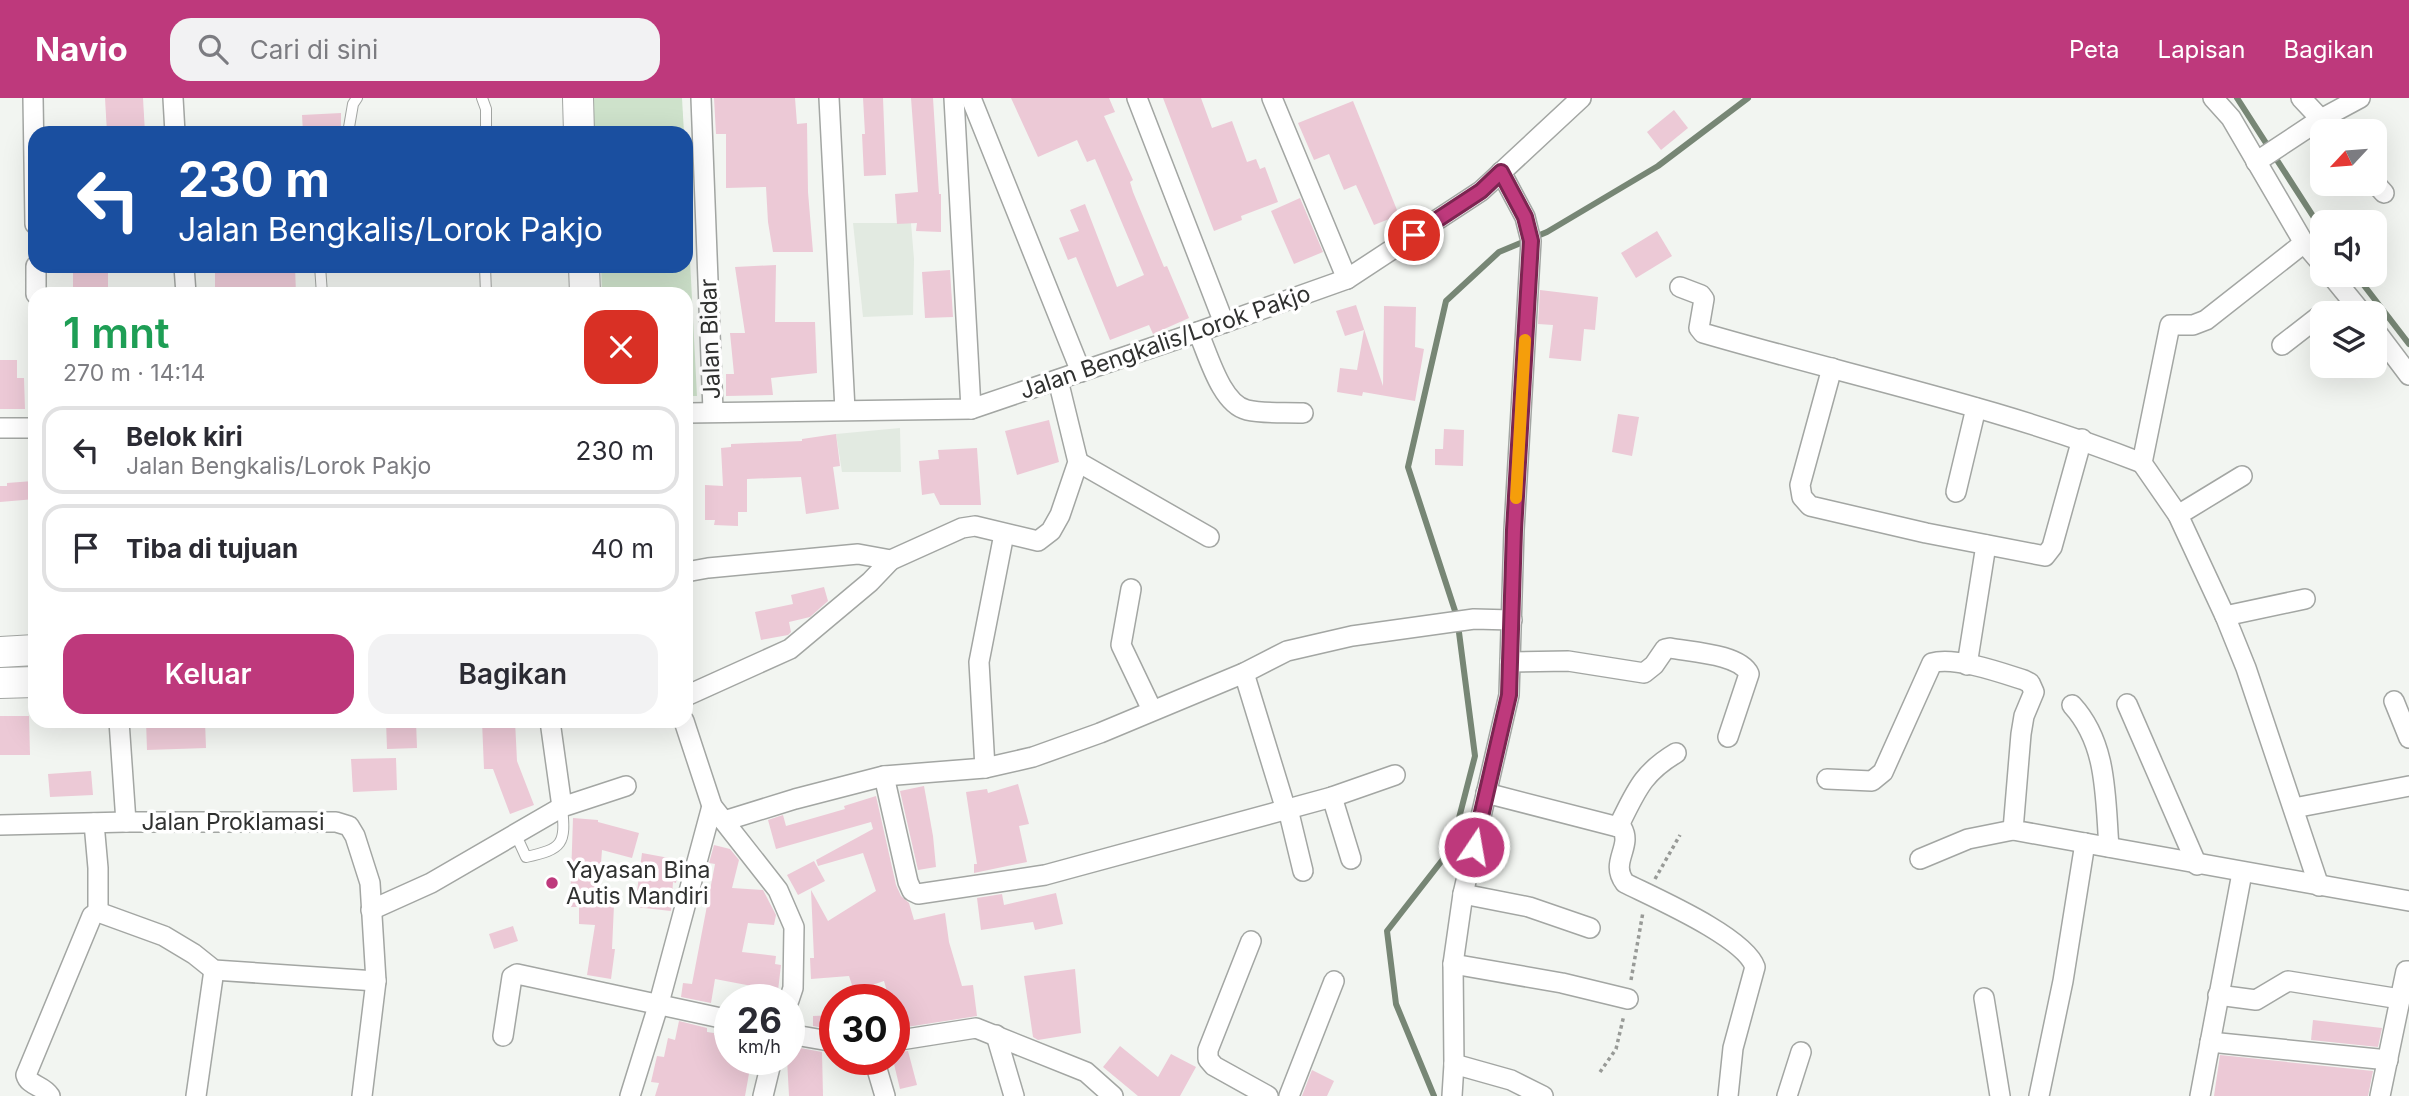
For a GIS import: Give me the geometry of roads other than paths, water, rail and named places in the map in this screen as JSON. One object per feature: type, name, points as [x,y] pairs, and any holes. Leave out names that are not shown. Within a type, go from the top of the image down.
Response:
[{"type":"main road","points":[[564,98],[565,126]]},
{"type":"main road","points":[[578,98],[579,126]]},
{"type":"main road","points":[[0,652],[28,650]]},
{"type":"main road","points":[[0,683],[28,682]]},
{"type":"street","points":[[33,98],[33,126]]},
{"type":"street","points":[[173,98],[175,126]]},
{"type":"street","name":"Jalan Bidar","points":[[701,98],[713,411]]},
{"type":"street","points":[[829,98],[845,410]]},
{"type":"street","points":[[954,98],[971,409]]},
{"type":"street","points":[[971,98],[1081,372]]},
{"type":"street","points":[[1137,98],[1224,323]]},
{"type":"street","points":[[1272,98],[1347,279]]},
{"type":"street","name":"Jalan Bengkalis/Lorok Pakjo","points":[[693,412],[971,409],[1224,323],[1347,279],[1481,191],[1581,98]]},
{"type":"street","points":[[2213,98],[2231,118],[2259,160],[2310,249]]},
{"type":"street","points":[[2301,98],[2321,119]]},
{"type":"street","points":[[2334,119],[2360,98]]},
{"type":"street","points":[[2259,160],[2310,131]]},
{"type":"street","points":[[1452,1096],[1453,964],[1463,894],[1509,695],[1514,530],[1531,241],[1525,217],[1501,172]]},
{"type":"street","points":[[2142,463],[2170,325],[2193,325],[2206,320],[2305,243]]},
{"type":"street","points":[[1680,287],[1701,295],[1704,299],[1699,328],[1703,333],[2082,439],[2142,463],[2178,515],[2225,616],[2246,668],[2319,886]]},
{"type":"street","points":[[2341,287],[2353,301]]},
{"type":"street","points":[[2340,301],[2348,295]]},
{"type":"street","points":[[2282,345],[2310,324]]},
{"type":"street","points":[[1198,332],[1224,391],[1234,404],[1247,410],[1303,413]]},
{"type":"street","points":[[2387,346],[2409,375]]},
{"type":"street","points":[[1832,368],[1800,485],[1802,497],[1810,506],[2041,556],[2049,553],[2082,439]]},
{"type":"street","points":[[693,693],[790,649],[870,582],[891,560],[962,528],[975,526],[1038,541],[1051,531],[1060,515],[1078,462],[1058,380]]},
{"type":"street","points":[[1956,492],[1976,408]]},
{"type":"street","points":[[0,428],[28,428]]},
{"type":"street","points":[[1078,462],[1209,537]]},
{"type":"street","points":[[2178,515],[2242,476]]},
{"type":"street","points":[[985,768],[979,662],[1004,534]]},
{"type":"street","points":[[1967,665],[1986,545]]},
{"type":"street","points":[[693,571],[858,554],[891,560]]},
{"type":"street","points":[[1131,589],[1121,645],[1152,710]]},
{"type":"street","points":[[2225,616],[2305,599]]},
{"type":"street","points":[[718,814],[795,799],[884,776],[985,768],[1044,754],[1244,673],[1287,651],[1352,636],[1437,624],[1474,619],[1512,620]]},
{"type":"street","points":[[1510,662],[1567,662],[1644,673],[1654,665],[1665,649],[1670,648],[1730,658],[1745,667],[1749,674],[1728,737]]},
{"type":"street","points":[[1827,779],[1872,781],[1883,772],[1932,663],[1940,661],[1984,667],[2024,680],[2034,692],[2024,716],[2019,744],[2013,830]]},
{"type":"street","points":[[1244,673],[1303,871]]},
{"type":"street","points":[[2394,701],[2409,738]]},
{"type":"street","points":[[2127,704],[2197,865]]},
{"type":"street","points":[[2072,705],[2084,720],[2101,759],[2109,847]]},
{"type":"street","points":[[120,728],[127,822]]},
{"type":"street","points":[[551,728],[562,807]]},
{"type":"street","points":[[687,728],[718,814],[778,890],[794,927],[793,984]]},
{"type":"street","points":[[1618,827],[1635,790],[1657,764],[1676,752]]},
{"type":"street","points":[[884,776],[908,882],[912,891],[918,894],[1045,875],[1287,810],[1395,775]]},
{"type":"street","points":[[371,910],[431,883],[562,807],[626,786]]},
{"type":"street","points":[[2294,808],[2409,786]]},
{"type":"street","points":[[1486,793],[1625,831],[1626,838],[1618,866],[1619,875],[1625,883],[1710,927],[1743,949],[1752,959],[1755,967],[1732,1048],[1728,1096]]},
{"type":"street","points":[[1332,797],[1351,859]]},
{"type":"street","points":[[630,1096],[718,814]]},
{"type":"street","points":[[94,822],[98,912]]},
{"type":"street","name":"Jalan Proklamasi","points":[[0,825],[94,822],[336,822],[349,827],[355,836],[370,883],[376,981],[362,1096]]},
{"type":"street","points":[[1920,859],[1968,839],[2013,830],[2409,901]]},
{"type":"street","points":[[2039,1096],[2063,981],[2085,843]]},
{"type":"street","points":[[2200,1096],[2242,873]]},
{"type":"street","points":[[1463,894],[1529,907],[1590,928]]},
{"type":"street","points":[[98,912],[164,936],[214,970],[376,981]]},
{"type":"street","points":[[50,1096],[45,1088],[31,1082],[26,1075],[92,916],[98,912]]},
{"type":"street","points":[[1251,940],[1208,1050],[1208,1059],[1214,1066],[1268,1096]]},
{"type":"street","points":[[1453,964],[1562,983],[1628,999]]},
{"type":"street","points":[[2380,1096],[2408,966]]},
{"type":"street","points":[[196,1096],[214,970]]},
{"type":"street","points":[[503,1036],[512,977],[517,974],[714,1016]]},
{"type":"street","points":[[1289,1096],[1334,981]]},
{"type":"street","points":[[2218,995],[2256,1000],[2288,981],[2400,999]]},
{"type":"street","points":[[1984,998],[2000,1096]]},
{"type":"street","points":[[910,1038],[976,1028],[1086,1073],[1113,1096]]},
{"type":"street","points":[[996,1035],[1014,1096]]},
{"type":"street","points":[[2210,1042],[2388,1060]]},
{"type":"street","points":[[1787,1096],[1801,1052]]},
{"type":"street","points":[[1454,1063],[1511,1080],[1543,1096]]},
{"type":"street","points":[[763,1096],[768,1075]]},
{"type":"street","points":[[879,1075],[885,1096]]},
{"type":"lane","points":[[349,126],[356,98]]},
{"type":"lane","points":[[482,98],[486,109],[486,126]]},
{"type":"lane","points":[[515,833],[526,857],[559,845],[562,840],[562,807]]},
{"type":"waterway","points":[[1434,1096],[1396,1004],[1387,931],[1451,849],[1475,756],[1457,617],[1408,467],[1446,301],[1499,252],[1547,232],[1658,166],[1748,98]]},
{"type":"waterway","points":[[2237,98],[2310,211]]},
{"type":"waterway","points":[[2365,287],[2409,344]]},
{"type":"place","name":"Yayasan Bina Autis Mandiri","points":[[552,883]]}]
